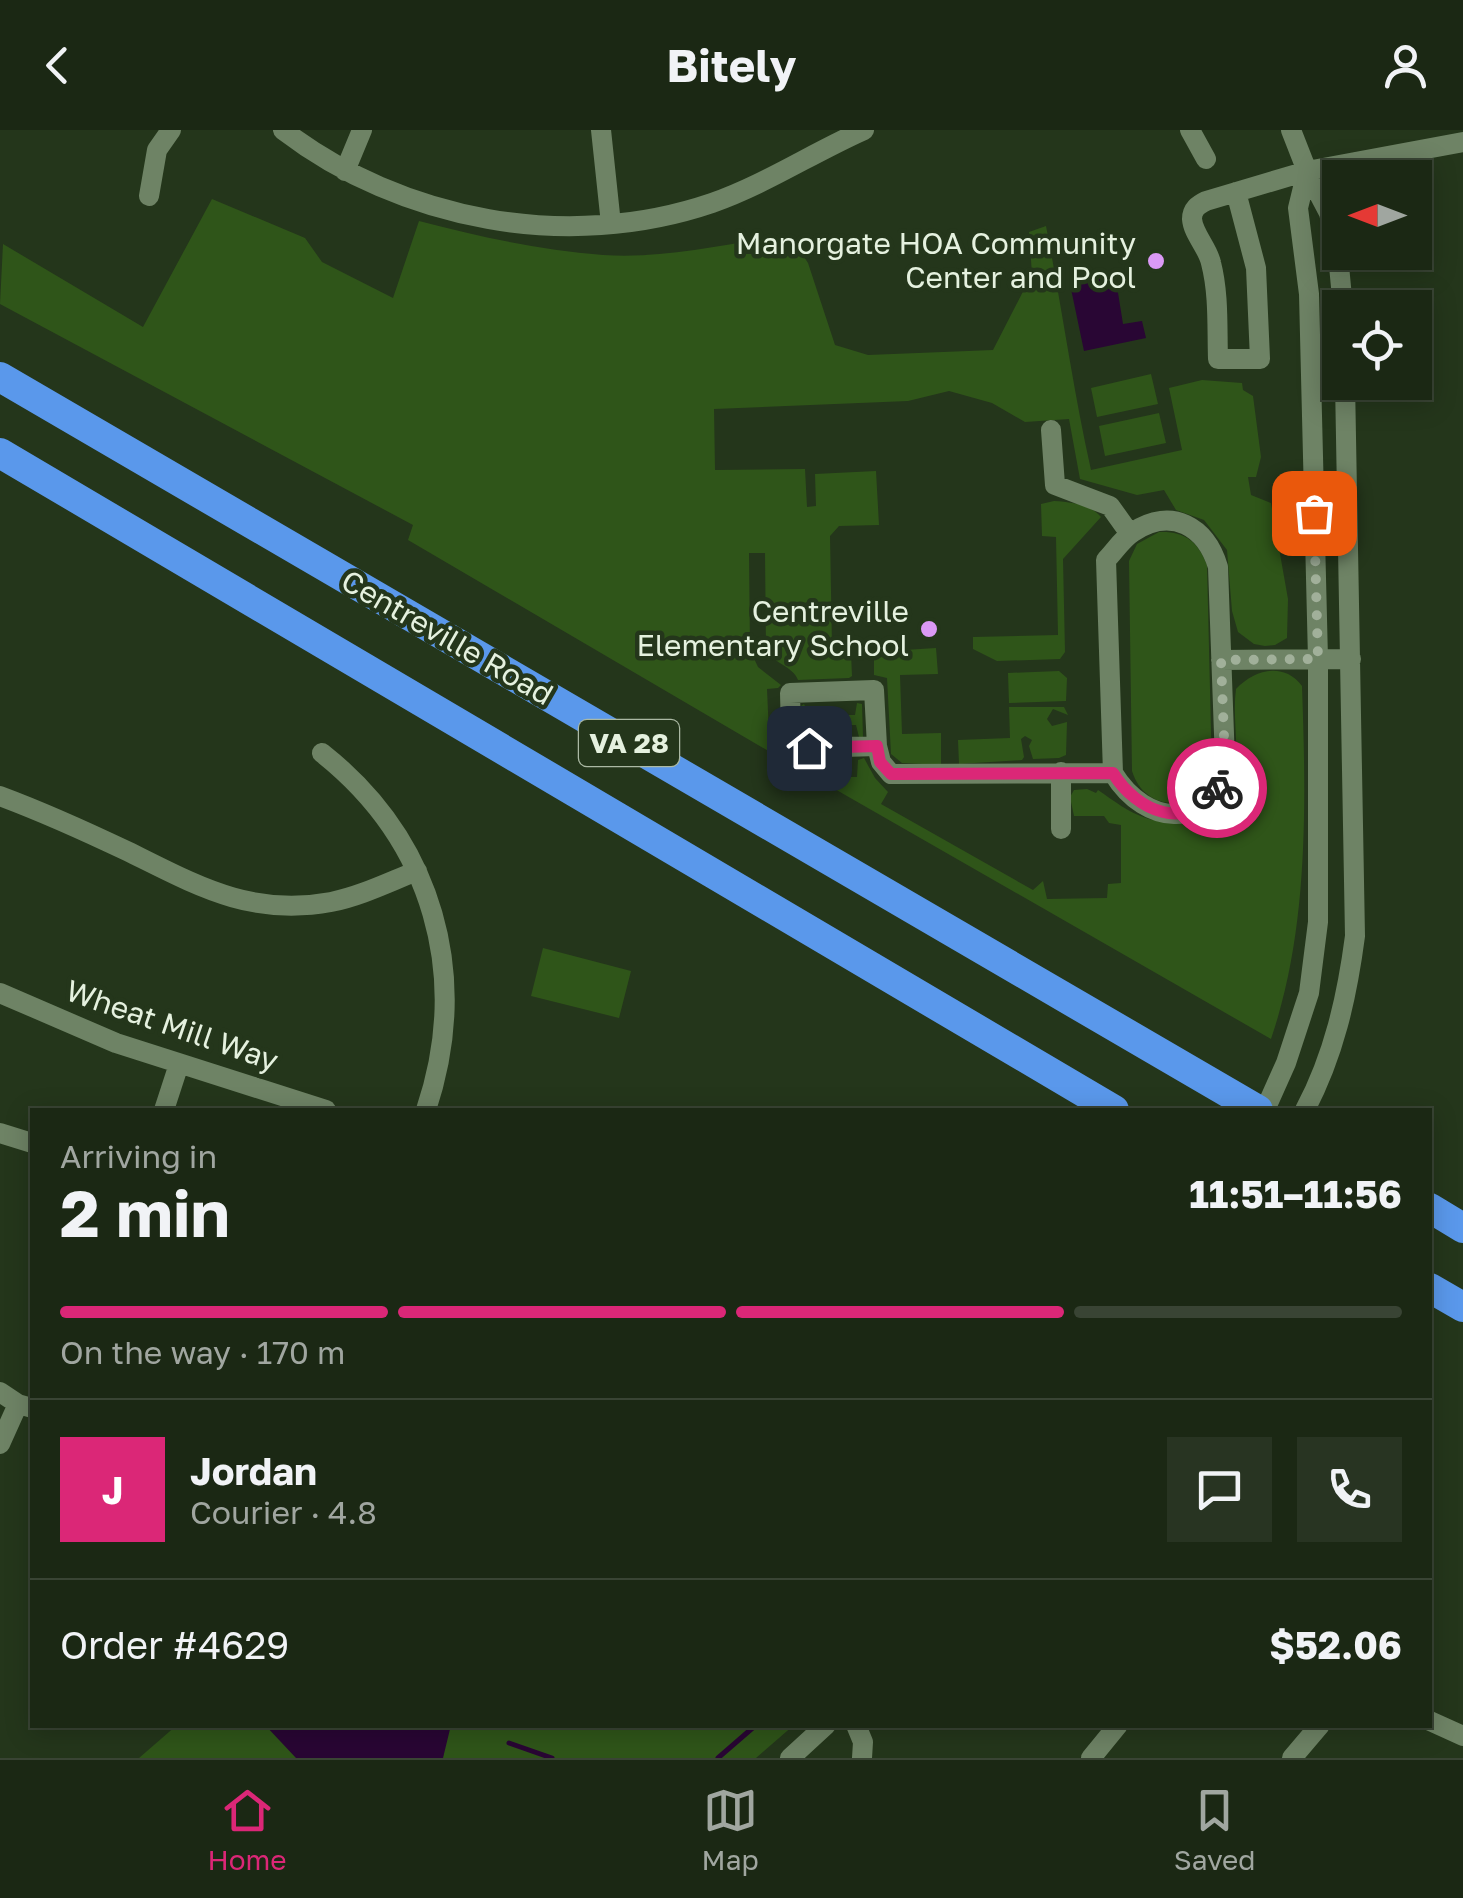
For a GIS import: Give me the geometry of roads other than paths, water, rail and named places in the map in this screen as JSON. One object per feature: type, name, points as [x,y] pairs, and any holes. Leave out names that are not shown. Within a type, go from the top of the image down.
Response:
[{"type":"highway","name":"Centreville Road","points":[[0,377],[1258,1108]]},
{"type":"highway","name":"VA 28","points":[[0,453],[1111,1108]]},
{"type":"highway","points":[[1432,1209],[1463,1228]]},
{"type":"highway","points":[[1432,1289],[1463,1308]]},
{"type":"street","points":[[149,196],[157,150],[171,130]]},
{"type":"street","points":[[282,130],[345,172],[409,199],[454,212],[540,226],[611,224],[710,204],[781,174],[864,130]]},
{"type":"street","points":[[345,172],[362,130]]},
{"type":"street","points":[[601,130],[611,224]]},
{"type":"street","points":[[1190,130],[1206,160]]},
{"type":"street","points":[[1291,130],[1306,171],[1329,214],[1341,290]]},
{"type":"street","points":[[1236,192],[1256,268],[1260,359],[1218,359],[1215,280],[1209,254],[1192,220],[1199,205],[1236,192],[1306,171],[1463,142]]},
{"type":"street","points":[[1262,1108],[1286,1063],[1308,993],[1318,922],[1318,659],[1309,294],[1298,208],[1306,171]]},
{"type":"street","points":[[1306,1108],[1337,1032],[1356,936],[1345,400]]},
{"type":"street","points":[[1051,430],[1054,485],[1110,506],[1130,534]]},
{"type":"street","points":[[1176,522],[1193,527],[1212,546],[1218,566],[1225,762],[1214,794],[1196,810],[1167,814],[1138,803],[1113,773],[1106,560],[1130,534],[1149,524],[1176,522]]},
{"type":"street","points":[[1221,660],[1352,659]]},
{"type":"street","points":[[877,746],[809,748],[798,744],[791,732],[790,693],[874,690],[880,762],[891,774],[1113,773]]},
{"type":"street","points":[[322,752],[363,788],[381,810],[417,870],[436,926],[445,996],[441,1052],[427,1108]]},
{"type":"street","points":[[1061,772],[1061,829]]},
{"type":"street","points":[[0,796],[84,831],[196,887],[242,902],[286,906],[326,903],[360,894],[417,870]]},
{"type":"street","name":"Wheat Mill Way","points":[[0,994],[74,1027],[320,1108]]},
{"type":"street","points":[[165,1108],[179,1064]]},
{"type":"street","points":[[0,1133],[30,1142]]},
{"type":"street","points":[[2,1433],[17,1401]]},
{"type":"street","points":[[1432,1722],[1463,1736]]},
{"type":"street","points":[[792,1757],[823,1728]]},
{"type":"street","points":[[857,1728],[863,1742],[862,1758]]},
{"type":"street","points":[[1091,1758],[1116,1728]]},
{"type":"street","points":[[1292,1758],[1317,1728]]},
{"type":"waterway","points":[[718,1758],[753,1728]]},
{"type":"waterway","points":[[509,1743],[552,1758]]},
{"type":"place","name":"Manorgate HOA Community Center and Pool","points":[[1156,261]]},
{"type":"place","name":"Centreville Elementary School","points":[[929,629]]}]
